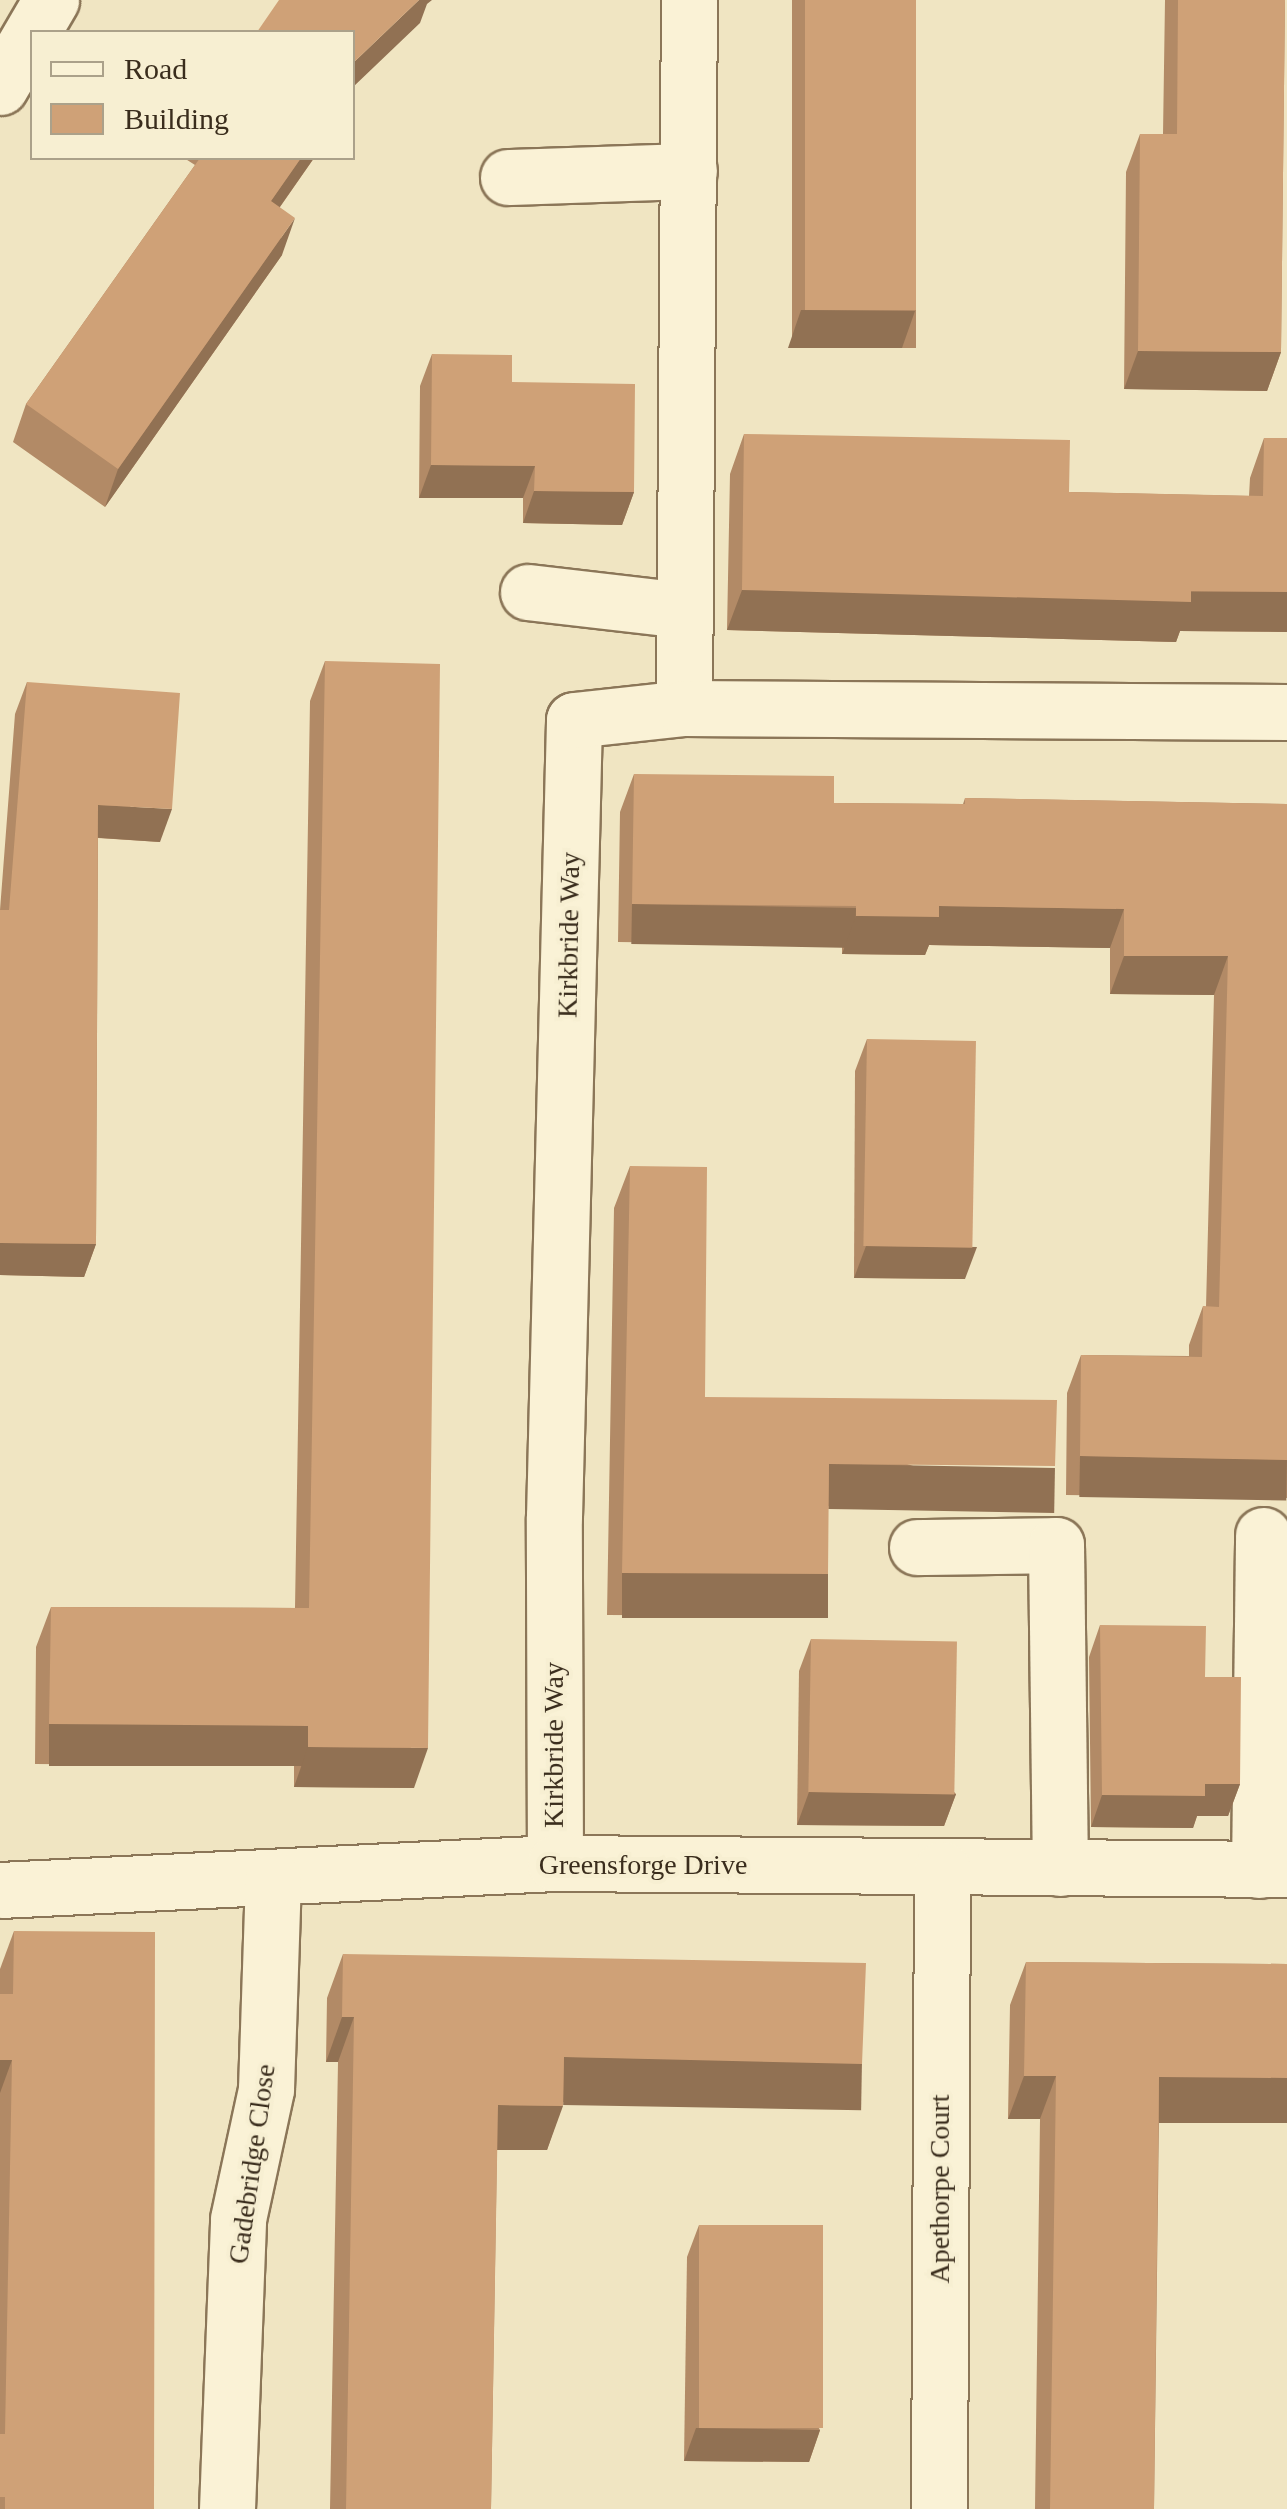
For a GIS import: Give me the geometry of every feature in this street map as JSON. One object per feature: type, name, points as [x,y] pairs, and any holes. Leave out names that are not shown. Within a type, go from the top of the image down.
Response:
[{"type":"street","points":[[33,30],[51,0]]},
{"type":"street","points":[[684,708],[690,0]]},
{"type":"street","points":[[0,87],[30,36]]},
{"type":"street","points":[[508,177],[690,171]]},
{"type":"street","points":[[528,592],[684,610]]},
{"type":"street","name":"Kirkbride Way","points":[[555,1863],[554,1518],[574,720],[684,708],[1287,712]]},
{"type":"street","points":[[1263,1535],[1273,1869]]},
{"type":"street","points":[[917,1547],[1056,1545],[1060,1868]]},
{"type":"street","name":"Greensforge Drive","points":[[0,1890],[273,1880],[555,1863],[1273,1869]]},
{"type":"street","name":"Apethorpe Court","points":[[939,2509],[942,1869]]},
{"type":"street","name":"Gadebridge Close","points":[[227,2509],[238,2219],[266,2089],[273,1880]]},
{"type":"building","points":[[279,0],[419,0],[355,61],[355,30],[258,30]]},
{"type":"building","points":[[805,0],[916,0],[916,310],[805,310]]},
{"type":"building","points":[[1178,0],[1285,0],[1281,352],[1138,351],[1140,134],[1177,134]]},
{"type":"building","points":[[199,160],[300,160],[271,201],[295,218],[118,469],[26,404]]},
{"type":"building","points":[[432,354],[512,355],[512,382],[635,384],[634,492],[534,491],[535,466],[431,465]]},
{"type":"building","points":[[744,434],[1070,440],[1069,492],[1263,496],[1264,438],[1287,438],[1287,592],[1191,591],[1191,602],[742,590]]},
{"type":"building","points":[[325,661],[440,664],[428,1748],[308,1747],[308,1726],[49,1724],[51,1607],[309,1608]]},
{"type":"building","points":[[27,682],[180,693],[172,809],[98,805],[96,1244],[0,1243],[0,910],[9,910]]},
{"type":"building","points":[[634,774],[834,776],[834,803],[965,804],[965,798],[1287,804],[1287,1460],[1080,1456],[1081,1355],[1202,1357],[1203,1306],[1219,1307],[1228,956],[1124,956],[1124,909],[939,906],[939,917],[856,916],[856,906],[632,904]]},
{"type":"building","points":[[867,1039],[976,1041],[972,1248],[863,1246]]},
{"type":"building","points":[[630,1166],[707,1167],[705,1397],[1057,1400],[1055,1466],[829,1464],[828,1574],[622,1573]]},
{"type":"building","points":[[1100,1625],[1206,1626],[1205,1677],[1241,1677],[1240,1784],[1205,1784],[1205,1796],[1102,1795]]},
{"type":"building","points":[[811,1639],[957,1642],[954,1795],[808,1792]]},
{"type":"building","points":[[14,1931],[155,1932],[154,2509],[5,2509],[5,2497],[0,2497],[0,2434],[5,2434],[12,2060],[0,2060],[0,1994],[13,1994]]},
{"type":"building","points":[[343,1954],[866,1963],[862,2064],[564,2057],[563,2106],[498,2105],[491,2509],[346,2509],[354,2017],[342,2017]]},
{"type":"building","points":[[1026,1962],[1287,1964],[1287,2078],[1159,2077],[1154,2509],[1050,2509],[1056,2076],[1024,2076]]},
{"type":"building","points":[[699,2225],[823,2225],[823,2428],[699,2428]]}]
